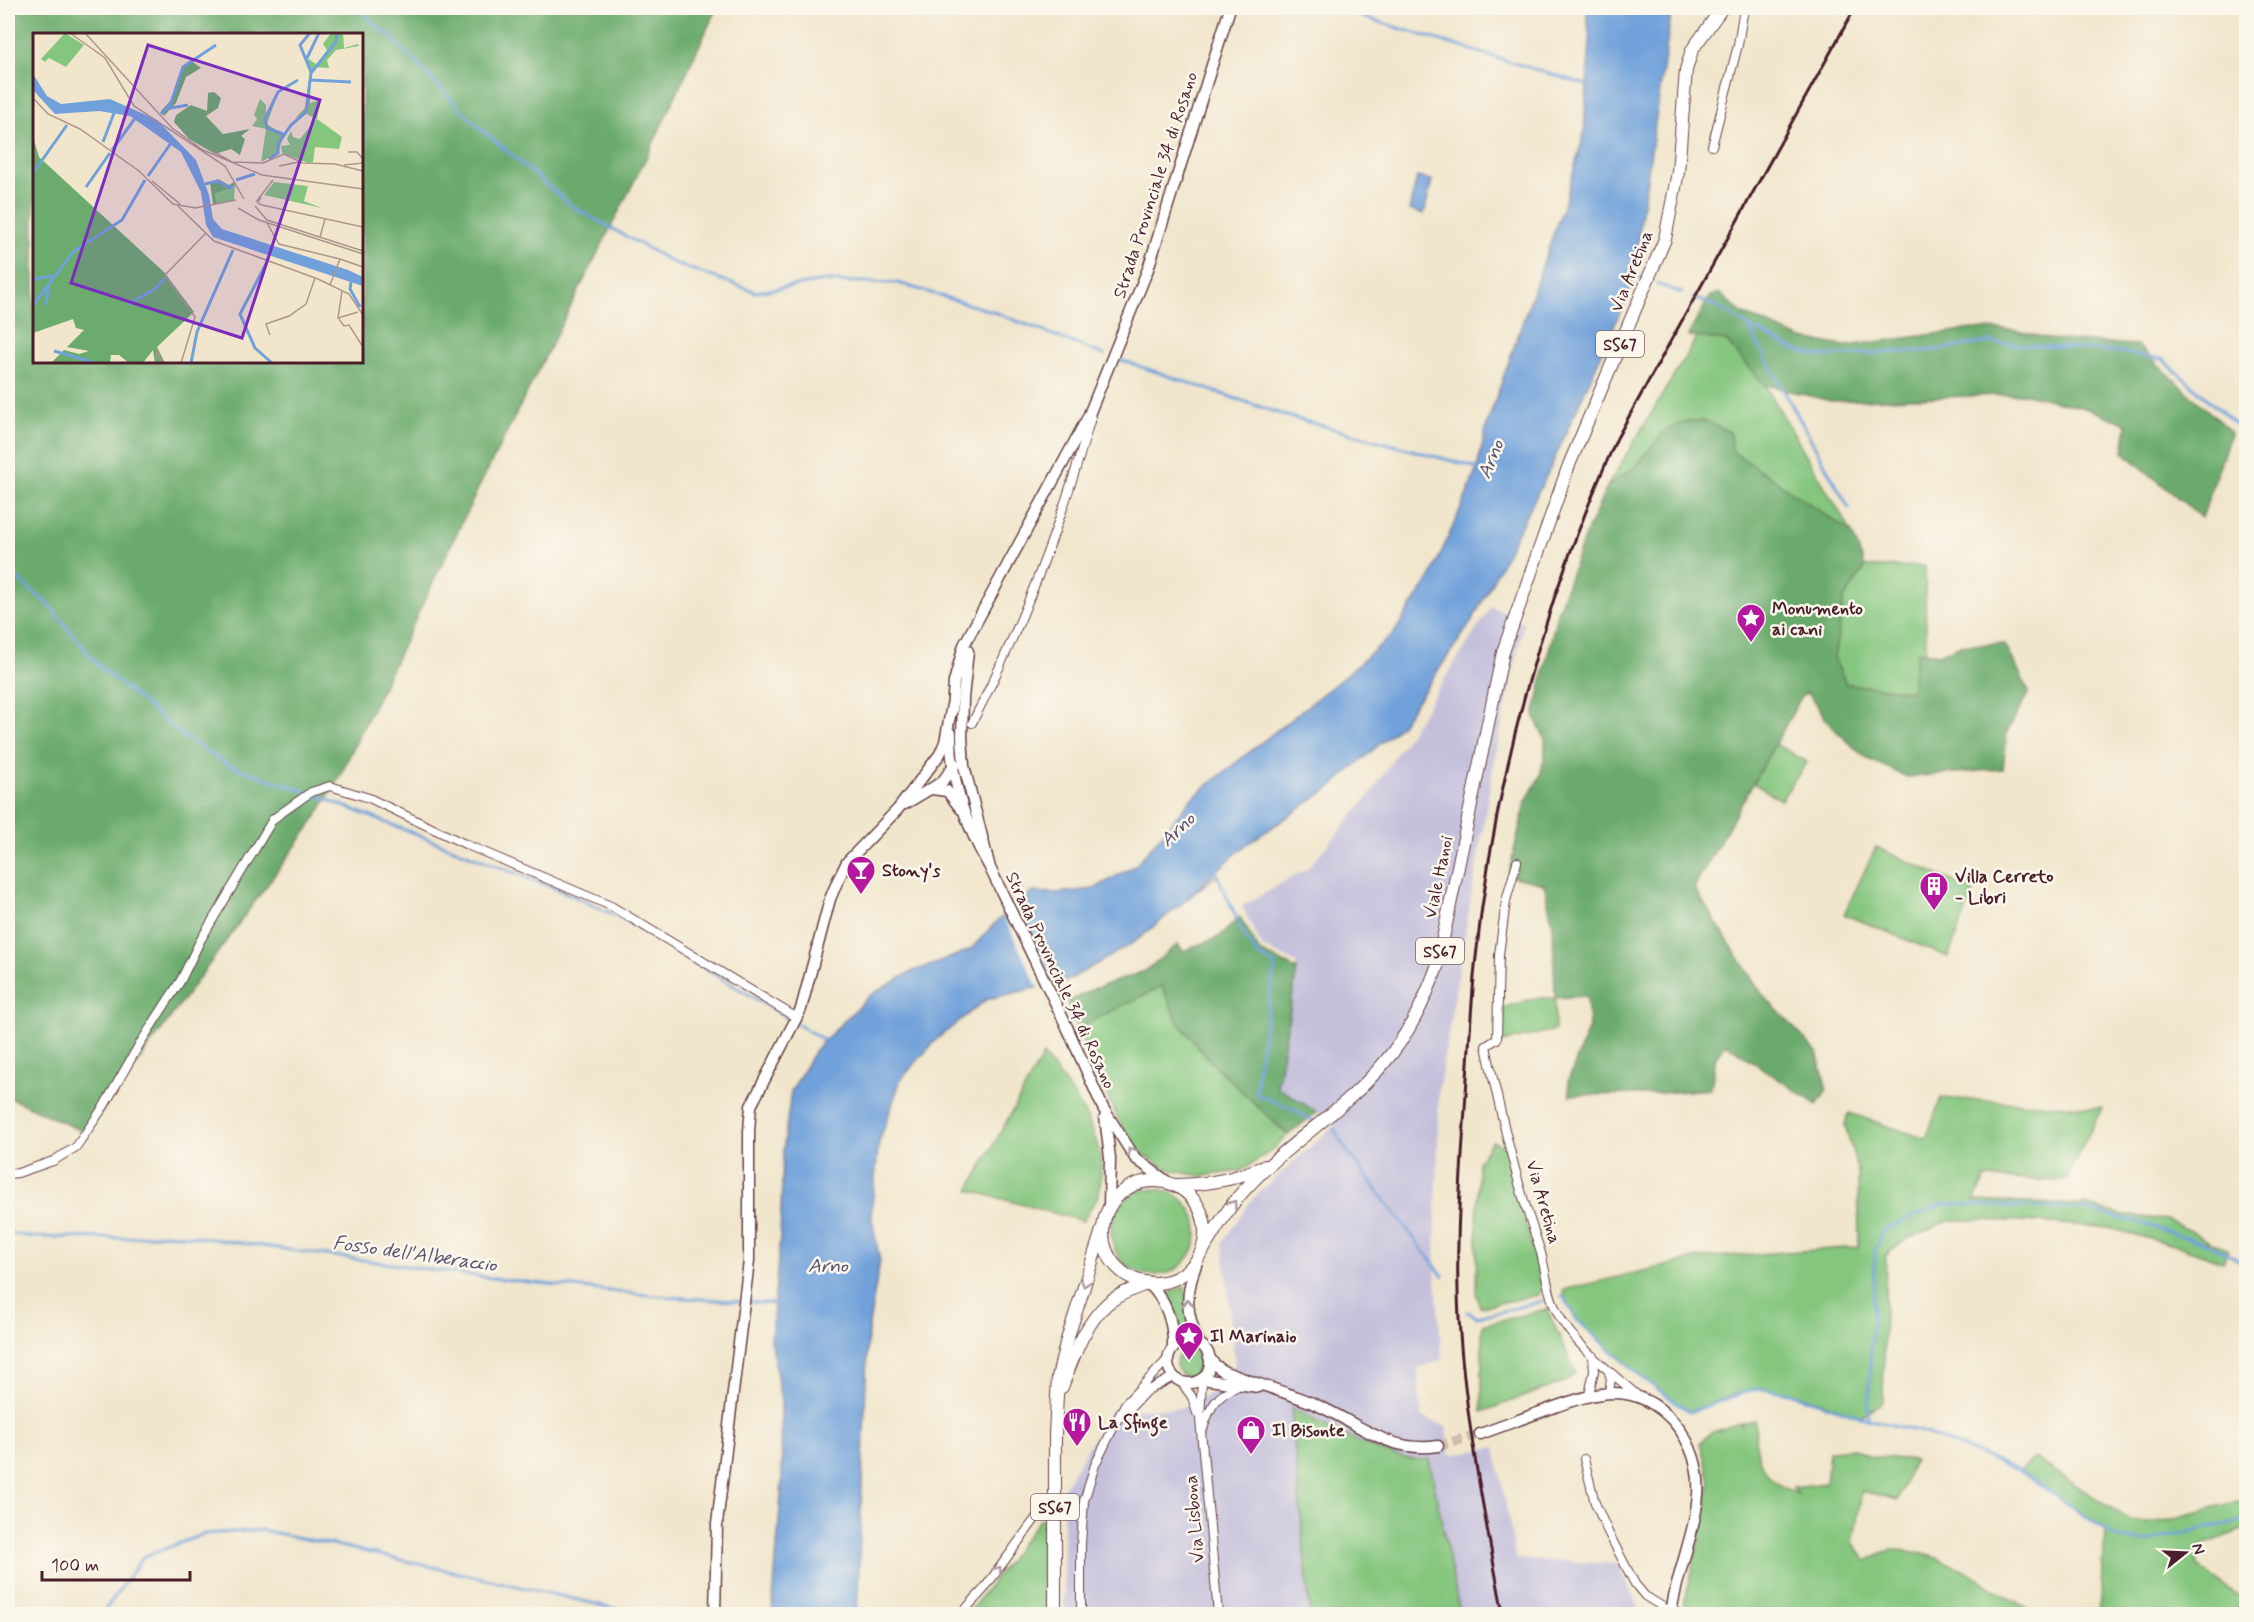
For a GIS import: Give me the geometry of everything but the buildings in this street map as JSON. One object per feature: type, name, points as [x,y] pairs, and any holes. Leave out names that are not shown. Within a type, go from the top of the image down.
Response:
[{"type":"main road","name":"Strada Provinciale 34 di Rosano","points":[[1173,1184],[1136,1158],[1103,1108],[1067,1027],[970,828],[954,768],[951,736],[952,705],[954,682],[964,645],[1088,417],[1148,269],[1230,8]]},
{"type":"main road","name":"Via Aretina","points":[[1496,680],[1503,652],[1569,465],[1665,239],[1678,172],[1686,70],[1692,50],[1722,8]]},
{"type":"main road","name":"Strada Provinciale 34 di Rosano","points":[[974,627],[964,684],[962,736],[969,790],[990,867]]},
{"type":"main road","name":"Viale Hanoi","points":[[1272,1163],[1211,1184],[1173,1184],[1155,1181],[1141,1182],[1128,1187],[1117,1196],[1109,1208],[1103,1227],[1103,1243],[1109,1257],[1118,1270],[1131,1279],[1148,1284],[1163,1284],[1176,1280],[1187,1272],[1240,1194],[1272,1163],[1355,1094],[1384,1063],[1408,1032],[1426,998],[1437,968],[1483,753],[1496,680]]},
{"type":"main road","points":[[715,1614],[717,1524],[749,1261],[749,1131],[752,1106],[797,1018],[830,899],[838,880],[860,847],[898,809],[940,754],[945,742],[952,705]]},
{"type":"main road","points":[[898,809],[942,782],[954,768],[962,736]]},
{"type":"main road","points":[[924,776],[939,766],[954,768],[969,790]]},
{"type":"main road","points":[[932,789],[947,791],[958,805],[970,828]]},
{"type":"main road","name":"Strada Provinciale 34 di Rosano","points":[[1103,1108],[1110,1158],[1109,1208]]},
{"type":"main road","name":"Viale Hanoi","points":[[1173,1184],[1189,1194],[1199,1206],[1204,1221],[1206,1237],[1189,1283],[1187,1305],[1191,1326],[1209,1357]]},
{"type":"main road","name":"SS67","points":[[1055,1614],[1055,1434],[1058,1377],[1066,1343],[1103,1227]]},
{"type":"main road","name":"Viale Hanoi","points":[[1148,1284],[1158,1292],[1166,1307],[1171,1323],[1170,1371],[1178,1380]]},
{"type":"main road","name":"SS67","points":[[1058,1399],[1073,1358],[1088,1328],[1100,1311],[1123,1293],[1148,1284]]},
{"type":"main road","points":[[1170,1353],[1185,1341],[1199,1343]]},
{"type":"main road","points":[[1178,1380],[1196,1383],[1202,1379],[1209,1368],[1209,1357]]},
{"type":"main road","points":[[1209,1357],[1223,1371],[1319,1406],[1375,1437],[1391,1443],[1422,1448],[1438,1446]]},
{"type":"main road","points":[[1202,1379],[1238,1386],[1267,1388]]},
{"type":"main road","name":"Via Aretina","points":[[1480,1434],[1588,1395],[1609,1392],[1627,1393],[1641,1398],[1664,1413],[1678,1428],[1689,1447],[1697,1473],[1697,1504],[1671,1613]]},
{"type":"street","points":[[1712,146],[1738,45],[1743,8]]},
{"type":"street","points":[[972,723],[1001,667],[1044,566],[1072,487],[1098,392]]},
{"type":"street","points":[[8,1174],[18,1173],[53,1161],[76,1147],[104,1106],[139,1045],[181,980],[200,941],[273,819],[311,792],[330,786],[369,798],[467,845],[611,906],[797,1018]]},
{"type":"street","name":"Via Aretina","points":[[1517,862],[1506,902],[1499,955],[1497,1039],[1486,1046],[1520,1187],[1541,1253],[1550,1294],[1558,1314],[1593,1356],[1641,1398]]},
{"type":"street","points":[[1081,1614],[1081,1544],[1084,1501],[1095,1465],[1125,1404],[1154,1376],[1170,1353]]},
{"type":"street","points":[[1588,1395],[1594,1371],[1593,1356]]},
{"type":"street","points":[[1608,1369],[1611,1379],[1609,1392]]},
{"type":"street","name":"Via Lisbona","points":[[1202,1379],[1200,1420],[1218,1614]]},
{"type":"street","points":[[1117,1423],[1145,1392],[1178,1380]]},
{"type":"street","name":"Via Lisbona","points":[[1178,1380],[1192,1397],[1200,1420]]},
{"type":"street","points":[[1201,1433],[1208,1410],[1229,1390],[1238,1386]]},
{"type":"street","name":"Via Aretina","points":[[1584,1459],[1595,1503],[1635,1584],[1645,1596],[1671,1613]]},
{"type":"street","points":[[961,1614],[984,1588],[1038,1515],[1055,1510]]},
{"type":"shaded area","points":[[1491,607],[1524,623],[1496,750],[1439,1088],[1435,1265],[1442,1360],[1418,1368],[1421,1417],[1447,1427],[1451,1455],[1495,1447],[1516,1559],[1619,1564],[1641,1614],[1064,1614],[1063,1489],[1111,1410],[1181,1408],[1216,1391],[1235,1364],[1223,1242],[1252,1199],[1336,1124],[1277,1087],[1297,963],[1262,947],[1242,906],[1307,869],[1370,795]]},
{"type":"green space","points":[[8,8],[717,8],[650,150],[477,491],[339,778],[313,822],[86,1133],[8,1097]]},
{"type":"green space","points":[[1719,293],[1743,314],[1802,339],[1846,346],[1972,329],[2014,330],[2050,339],[2137,345],[2231,432],[2202,518],[2123,452],[2127,424],[2085,408],[2026,394],[1831,401],[1765,385],[1726,341],[1688,336],[1710,296]]},
{"type":"green space","points":[[1697,337],[1726,341],[1765,385],[1852,533],[1732,451],[1666,430],[1636,466],[1607,487]]},
{"type":"green space","points":[[1687,421],[1706,421],[1730,432],[1732,451],[1852,533],[1865,567],[1844,599],[1834,658],[1846,684],[1911,691],[1917,651],[1939,654],[1961,645],[2005,644],[2029,692],[2007,732],[2003,769],[1907,777],[1866,758],[1830,725],[1808,693],[1802,696],[1694,888],[1762,994],[1817,1052],[1827,1090],[1817,1105],[1726,1044],[1716,1056],[1711,1089],[1648,1094],[1570,1095],[1568,1081],[1589,1027],[1587,996],[1555,998],[1553,926],[1544,884],[1508,876],[1526,801],[1540,776],[1545,754],[1545,739],[1534,716],[1557,613],[1584,538],[1607,487],[1636,466],[1666,430]]},
{"type":"green space","points":[[1925,566],[1926,652],[1917,651],[1912,691],[1846,684],[1834,658],[1844,599],[1865,567]]},
{"type":"green space","points":[[1775,744],[1807,762],[1781,800],[1753,783]]},
{"type":"green space","points":[[1876,847],[1974,891],[1948,957],[1844,914]]},
{"type":"green space","points":[[1240,917],[1260,952],[1297,969],[1277,1087],[1317,1112],[1288,1135],[1212,1063],[1178,1022],[1162,986],[1077,1028],[1067,1002],[1091,990],[1145,971],[1178,944],[1183,951],[1219,937]]},
{"type":"green space","points":[[1162,986],[1178,1022],[1212,1063],[1288,1135],[1271,1151],[1241,1171],[1201,1176],[1166,1169],[1134,1148],[1115,1113],[1077,1028]]},
{"type":"green space","points":[[1536,998],[1555,998],[1555,1030],[1498,1043],[1498,1009]]},
{"type":"green space","points":[[1043,1055],[1078,1102],[1096,1139],[1101,1177],[1097,1197],[1083,1221],[969,1190]]},
{"type":"green space","points":[[1941,1098],[2102,1108],[2065,1181],[1985,1178],[1974,1201],[2084,1205],[2123,1215],[2168,1220],[2228,1250],[2223,1262],[2181,1247],[2109,1228],[2025,1221],[1951,1220],[1907,1239],[1886,1255],[1883,1402],[1861,1416],[1806,1397],[1764,1389],[1736,1394],[1690,1412],[1642,1378],[1576,1319],[1564,1297],[1563,1290],[1699,1258],[1859,1247],[1858,1171],[1845,1125],[1849,1113],[1926,1139]]},
{"type":"green space","points":[[1492,1141],[1505,1147],[1543,1288],[1538,1295],[1480,1307],[1476,1293],[1478,1162]]},
{"type":"green space","points":[[1154,1189],[1178,1196],[1190,1208],[1197,1232],[1190,1256],[1178,1268],[1154,1275],[1130,1268],[1118,1256],[1111,1232],[1118,1208],[1130,1196]]},
{"type":"green space","points":[[1185,1287],[1190,1334],[1178,1336],[1176,1324],[1163,1294]]},
{"type":"green space","points":[[1547,1309],[1576,1373],[1566,1381],[1482,1412],[1482,1325]]},
{"type":"green space","points":[[1189,1350],[1198,1354],[1202,1363],[1198,1372],[1189,1376],[1180,1372],[1176,1363],[1180,1354]]},
{"type":"green space","points":[[1291,1408],[1379,1450],[1397,1456],[1429,1459],[1460,1614],[1310,1614]]},
{"type":"green space","points":[[1755,1420],[1758,1457],[1762,1466],[1775,1482],[1798,1494],[1793,1487],[1826,1483],[1829,1452],[1852,1448],[1868,1456],[1914,1460],[1898,1500],[1862,1491],[1853,1543],[1866,1561],[1892,1550],[1911,1551],[1930,1556],[1967,1572],[2035,1614],[1682,1614],[1710,1481],[1700,1443],[1710,1433],[1739,1423],[1742,1426],[1741,1423]]},
{"type":"green space","points":[[2035,1458],[2127,1519],[2147,1523],[2164,1521],[2246,1499],[2246,1529],[2200,1546],[2196,1565],[2243,1600],[2233,1614],[2097,1614],[2102,1589],[2105,1529],[2020,1471]]},
{"type":"green space","points":[[1047,1518],[1046,1614],[968,1614],[1039,1520]]},
{"type":"water","name":"Arno","points":[[1586,8],[1672,8],[1631,288],[1549,471],[1472,621],[1400,726],[1329,789],[1246,845],[1188,896],[1217,875],[1135,942],[1067,981],[987,999],[937,1039],[901,1079],[879,1142],[871,1214],[880,1261],[868,1330],[857,1614],[772,1614],[782,1481],[781,1401],[771,1341],[780,1237],[783,1151],[791,1091],[815,1050],[870,995],[913,971],[971,949],[997,921],[1032,892],[1057,893],[1094,889],[1136,865],[1193,797],[1345,676],[1394,633],[1430,578],[1468,492],[1477,468],[1488,421],[1566,198],[1584,134],[1590,40]]},
{"type":"water","points":[[1417,177],[1432,180],[1424,214],[1409,210]]},
{"type":"pier","points":[[1015,901],[1055,987],[1039,990],[1002,913]]},
{"type":"waterway","points":[[356,8],[392,38],[474,123],[573,207],[676,264],[756,292],[824,281],[898,283],[994,312],[1104,355]]},
{"type":"waterway","points":[[1333,8],[1590,86]]},
{"type":"waterway","points":[[1631,274],[1641,278]]},
{"type":"waterway","points":[[1657,284],[1682,293]]},
{"type":"waterway","points":[[1694,298],[1715,306],[1795,350],[1819,356],[1936,350],[1988,342],[2119,352],[2162,359],[2246,433]]},
{"type":"waterway","points":[[1748,326],[1849,508]]},
{"type":"waterway","points":[[1121,360],[1290,417],[1478,468]]},
{"type":"waterway","points":[[8,571],[48,604],[97,664],[183,736],[228,765],[307,792]]},
{"type":"waterway","points":[[313,794],[569,894],[625,920],[791,1020]]},
{"type":"waterway","points":[[1215,870],[1246,939],[1258,955],[1275,965],[1258,1068],[1256,1094],[1291,1108],[1315,1122]]},
{"type":"waterway","points":[[797,1024],[827,1042]]},
{"type":"waterway","points":[[1334,1129],[1347,1151],[1443,1276]]},
{"type":"waterway","points":[[1868,1418],[1875,1251],[1883,1230],[1943,1204],[2084,1209],[2208,1244],[2246,1264]]},
{"type":"waterway","name":"Fosso dell'Alberaccio","points":[[8,1233],[33,1237],[125,1238],[164,1234],[184,1235],[491,1278],[656,1296],[778,1304]]},
{"type":"waterway","points":[[1562,1297],[1576,1319],[1642,1378],[1690,1412],[1751,1390],[1765,1389],[1789,1393],[1868,1419],[1926,1433],[2020,1471],[2117,1538],[2145,1541],[2246,1520]]},
{"type":"waterway","points":[[1468,1312],[1477,1317],[1544,1301]]},
{"type":"waterway","points":[[102,1614],[143,1557],[204,1534],[261,1530],[631,1612],[653,1614]]},
{"type":"tunnel","points":[[1438,1446],[1480,1434]]},
{"type":"railway","points":[[1503,1614],[1467,1405],[1458,1304],[1458,1244],[1475,966],[1494,830],[1508,763],[1544,630],[1590,501],[1617,438],[1855,8]]},
{"type":"place","name":"Monumento ai cani","points":[[1751,644]]},
{"type":"place","name":"Stony's","points":[[861,896]]},
{"type":"place","name":"Villa Cerreto - Libri","points":[[1934,912]]},
{"type":"place","name":"Il Marinaio","points":[[1189,1362]]},
{"type":"place","name":"La Sfinge","points":[[1077,1448]]},
{"type":"place","name":"Il Bisonte","points":[[1251,1456]]}]
